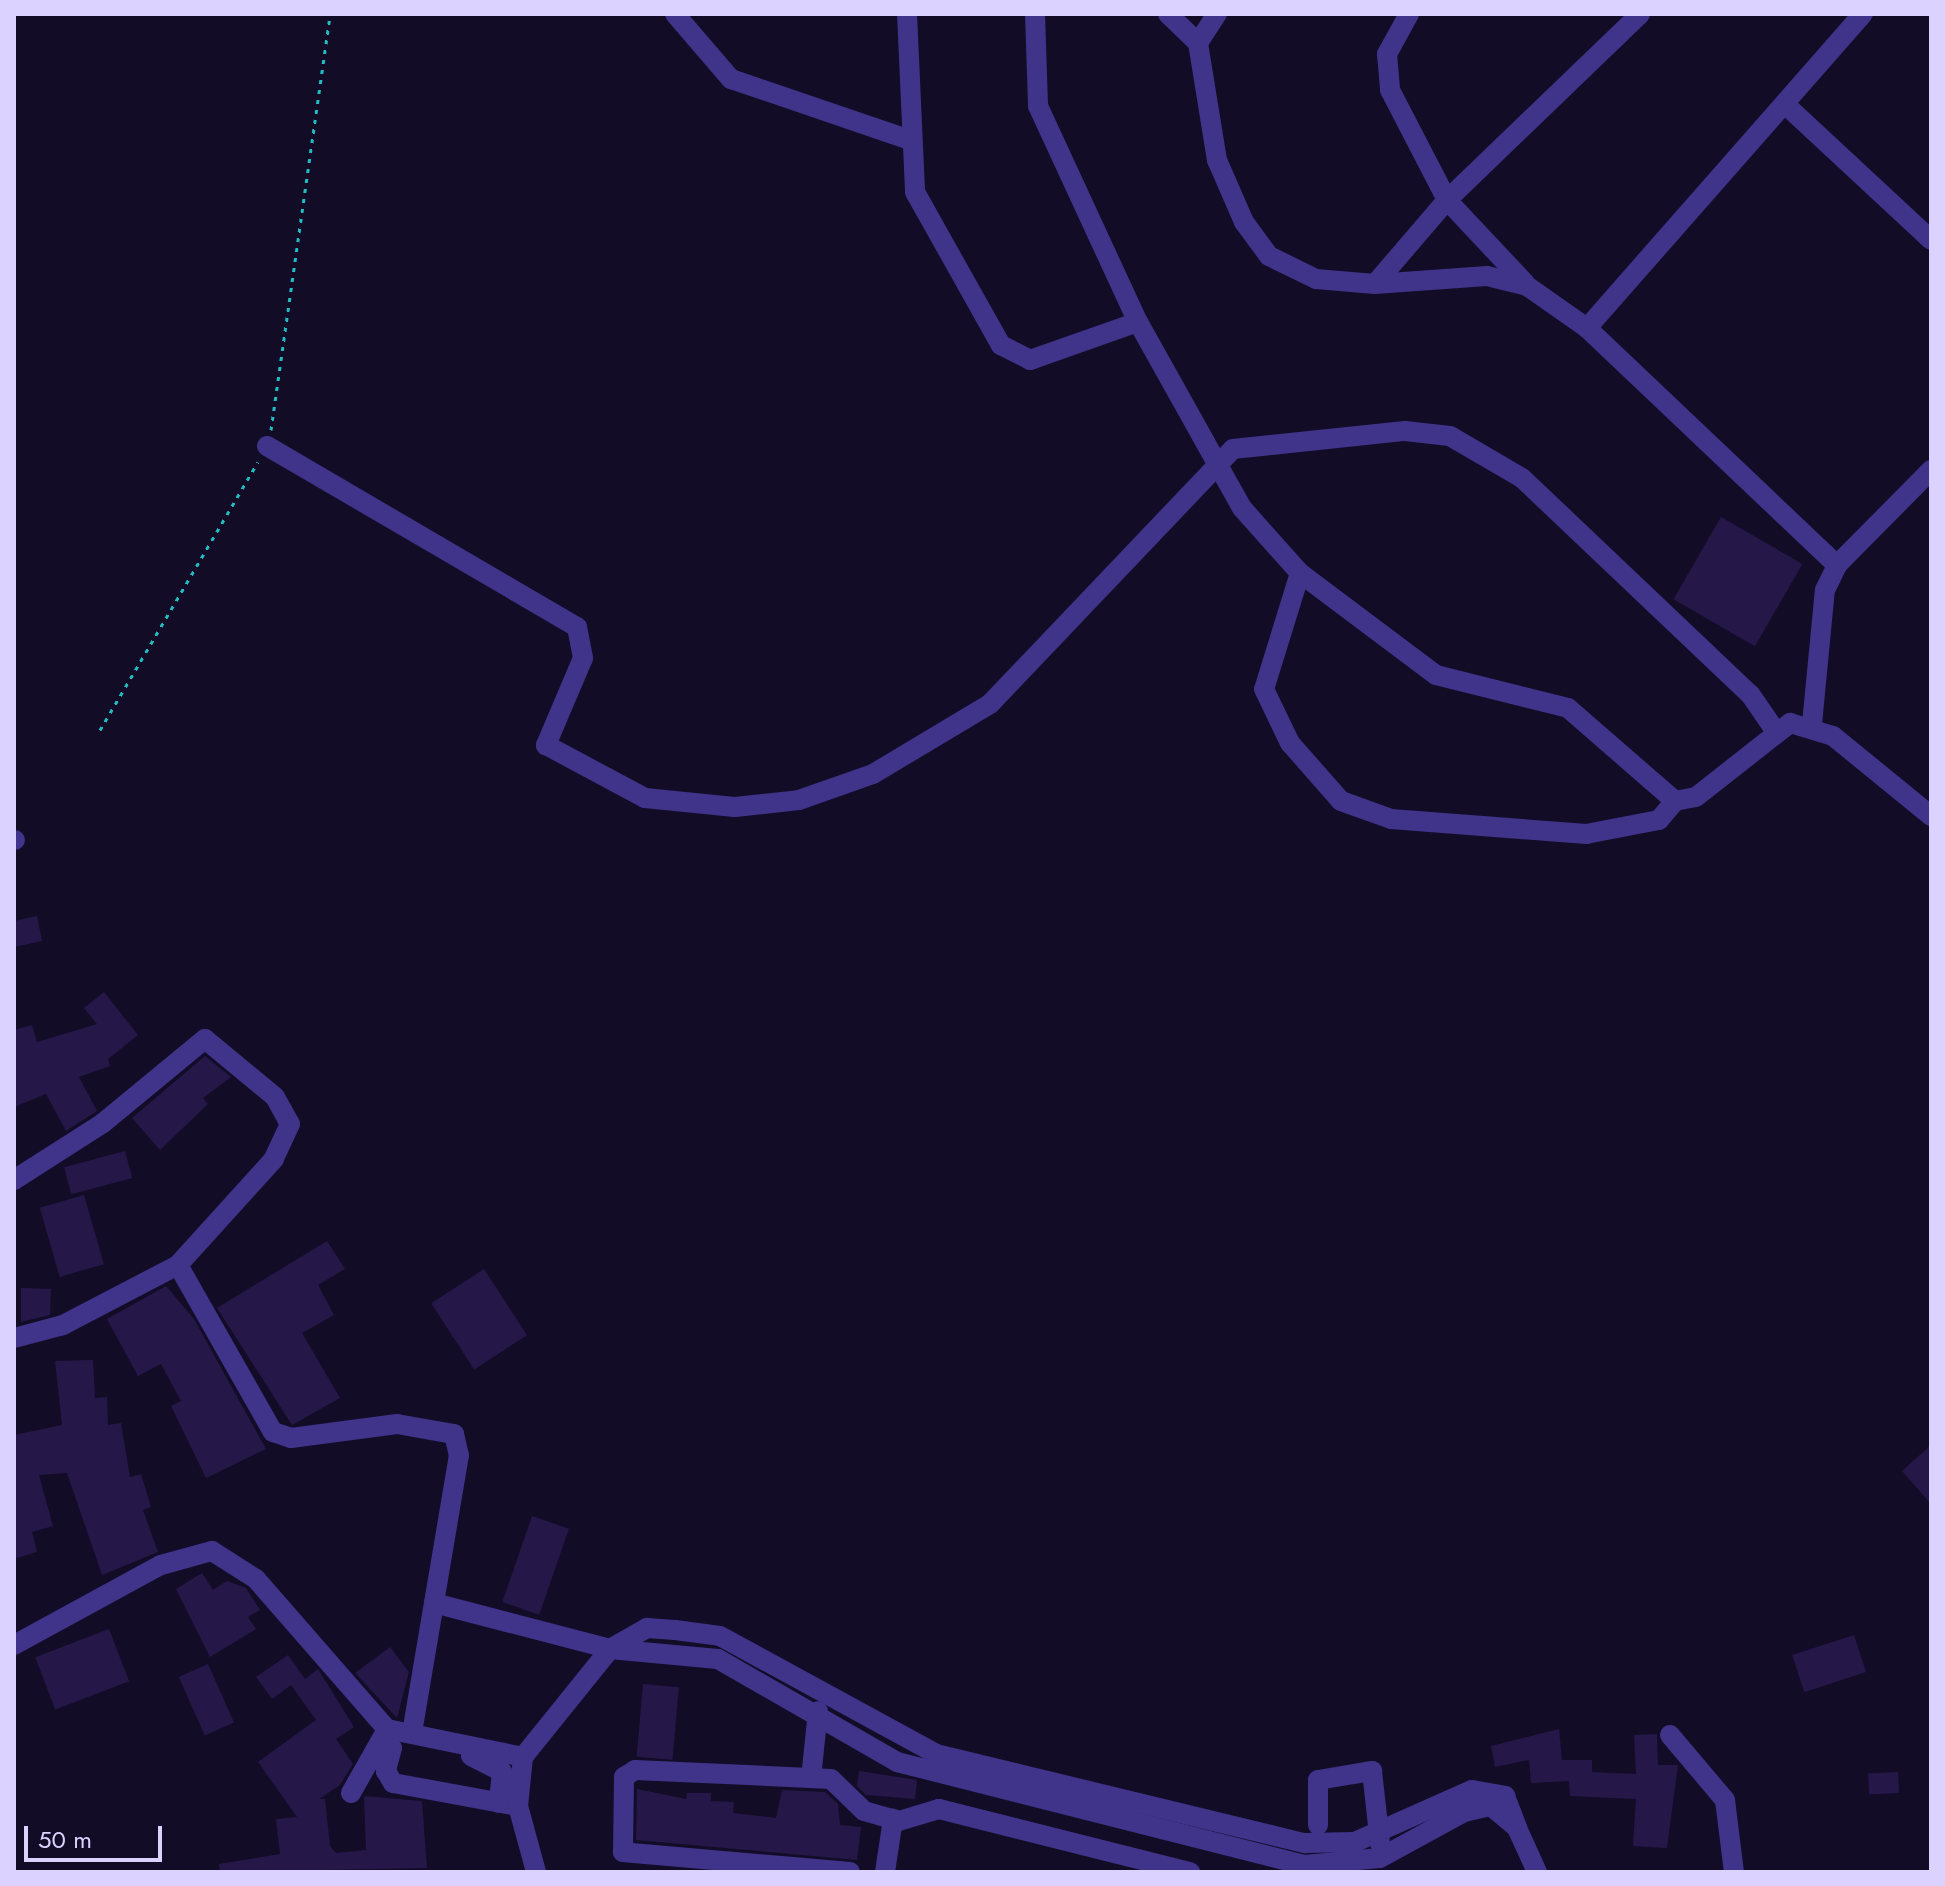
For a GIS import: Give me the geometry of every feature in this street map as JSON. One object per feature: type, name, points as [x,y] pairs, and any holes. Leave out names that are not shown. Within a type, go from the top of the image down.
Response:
[{"type":"street","points":[[675,14],[731,79],[907,139]]},
{"type":"street","points":[[907,14],[907,139],[926,222],[1010,355],[1040,359],[1138,322]]},
{"type":"street","points":[[1035,14],[1038,106],[1138,322],[1260,535],[1300,573],[1436,675],[1568,708],[1675,801]]},
{"type":"street","points":[[1168,14],[1198,43],[1217,160],[1255,241],[1292,271],[1375,284],[1487,276],[1527,286]]},
{"type":"street","points":[[1198,43],[1217,14]]},
{"type":"street","points":[[1409,14],[1386,70],[1422,162],[1447,200],[1527,286],[1587,328],[1837,565]]},
{"type":"street","points":[[1375,284],[1447,200],[1640,14]]},
{"type":"street","points":[[1587,328],[1788,107],[1863,14]]},
{"type":"street","points":[[1788,107],[1931,240]]},
{"type":"street","points":[[267,446],[577,627],[583,658],[546,730],[546,745],[558,756],[645,798],[735,807],[799,800],[873,774],[990,704],[1220,461],[1242,444],[1405,431],[1470,446],[1522,478],[1750,694],[1774,729]]},
{"type":"street","points":[[1812,724],[1820,615],[1837,565],[1931,470]]},
{"type":"street","points":[[1300,573],[1264,689],[1290,743],[1341,801],[1391,819],[1586,834],[1659,820],[1675,801],[1696,797],[1774,729],[1812,724],[1931,816]]},
{"type":"street","points":[[14,1180],[103,1123],[197,1043],[217,1042],[275,1097],[290,1124],[274,1159],[178,1265],[63,1325],[14,1338]]},
{"type":"street","points":[[178,1265],[273,1432],[291,1438],[397,1424],[454,1434],[459,1455],[412,1732]]},
{"type":"street","points":[[14,1645],[161,1565],[212,1551],[256,1579],[386,1741],[386,1771],[393,1783],[509,1804]]},
{"type":"street","points":[[434,1603],[610,1649],[718,1659],[817,1719],[897,1762],[1304,1865],[1380,1865],[1464,1812],[1498,1800]]},
{"type":"street","points":[[509,1804],[523,1757],[610,1649],[647,1628],[720,1636],[822,1696],[936,1754],[1249,1829],[1328,1844],[1380,1833],[1472,1790],[1498,1800],[1517,1828],[1537,1872]]},
{"type":"street","points":[[811,1778],[822,1696]]},
{"type":"street","points":[[351,1793],[386,1741],[412,1732],[523,1757]]},
{"type":"street","points":[[1670,1735],[1725,1800],[1734,1872]]},
{"type":"street","points":[[386,1741],[455,1750],[492,1760],[502,1772],[509,1804],[536,1872]]},
{"type":"street","points":[[850,1872],[623,1852],[619,1845],[624,1777],[635,1770],[811,1778],[841,1783],[855,1805],[893,1819],[939,1809],[1130,1866],[1190,1872]]},
{"type":"street","points":[[1318,1825],[1318,1780],[1372,1771],[1380,1833],[1380,1865]]},
{"type":"street","points":[[1498,1800],[1528,1872]]},
{"type":"street","points":[[1141,1824],[1145,1803]]},
{"type":"street","points":[[885,1872],[893,1819]]},
{"type":"street","points":[[1245,1850],[1249,1829]]},
{"type":"path","points":[[100,730],[267,446],[330,14]]},
{"type":"building","points":[[1721,517],[1802,564],[1755,646],[1674,599]]},
{"type":"building","points":[[37,916],[42,941],[14,947],[14,921]]},
{"type":"building","points":[[104,992],[138,1035],[108,1059],[110,1066],[79,1077],[97,1111],[66,1131],[46,1094],[14,1107],[14,1030],[32,1025],[37,1042],[97,1024],[84,1008]]},
{"type":"building","points":[[205,1056],[231,1077],[203,1098],[208,1104],[160,1150],[132,1118]]},
{"type":"building","points":[[125,1151],[132,1178],[71,1194],[64,1167]]},
{"type":"building","points":[[84,1195],[104,1264],[60,1277],[40,1208]]},
{"type":"building","points":[[327,1241],[345,1269],[318,1285],[334,1315],[302,1333],[340,1398],[292,1425],[217,1308]]},
{"type":"building","points":[[484,1269],[527,1335],[474,1370],[431,1303]]},
{"type":"building","points":[[166,1286],[194,1319],[266,1449],[206,1478],[171,1406],[181,1401],[161,1364],[138,1376],[107,1319]]},
{"type":"building","points":[[21,1288],[51,1289],[50,1315],[21,1322]]},
{"type":"building","points":[[93,1360],[95,1398],[107,1397],[108,1425],[121,1423],[130,1477],[141,1474],[151,1507],[143,1510],[158,1552],[102,1575],[67,1473],[39,1475],[53,1526],[32,1532],[37,1552],[14,1559],[14,1435],[62,1425],[55,1361]]},
{"type":"building","points":[[1931,1445],[1931,1504],[1902,1471]]},
{"type":"building","points":[[532,1516],[569,1529],[539,1615],[502,1602]]},
{"type":"building","points":[[202,1573],[213,1590],[227,1581],[246,1588],[260,1610],[248,1617],[256,1629],[210,1657],[176,1589]]},
{"type":"building","points":[[109,1629],[129,1681],[55,1710],[35,1657]]},
{"type":"building","points":[[1854,1635],[1866,1672],[1804,1692],[1792,1655]]},
{"type":"building","points":[[390,1647],[409,1672],[397,1718],[355,1673]]},
{"type":"building","points":[[288,1655],[305,1679],[318,1669],[354,1727],[336,1739],[353,1764],[340,1785],[319,1799],[325,1799],[330,1846],[336,1853],[366,1850],[364,1796],[422,1801],[427,1868],[220,1872],[219,1864],[280,1854],[276,1819],[297,1817],[258,1762],[316,1720],[291,1685],[272,1699],[256,1677]]},
{"type":"building","points":[[208,1664],[234,1722],[205,1735],[179,1677]]},
{"type":"building","points":[[643,1684],[679,1687],[673,1760],[637,1757]]},
{"type":"building","points":[[1559,1729],[1562,1760],[1592,1760],[1592,1772],[1636,1774],[1634,1735],[1657,1734],[1658,1765],[1678,1765],[1667,1848],[1633,1846],[1636,1799],[1570,1796],[1569,1781],[1531,1783],[1529,1760],[1495,1767],[1491,1746]]},
{"type":"building","points":[[859,1771],[917,1780],[915,1799],[866,1795],[857,1786]]},
{"type":"building","points":[[1898,1772],[1899,1793],[1869,1795],[1868,1774]]},
{"type":"building","points":[[637,1789],[686,1799],[687,1793],[711,1793],[711,1801],[734,1802],[733,1813],[776,1818],[782,1790],[825,1792],[838,1804],[840,1825],[861,1827],[857,1860],[636,1840]]}]
